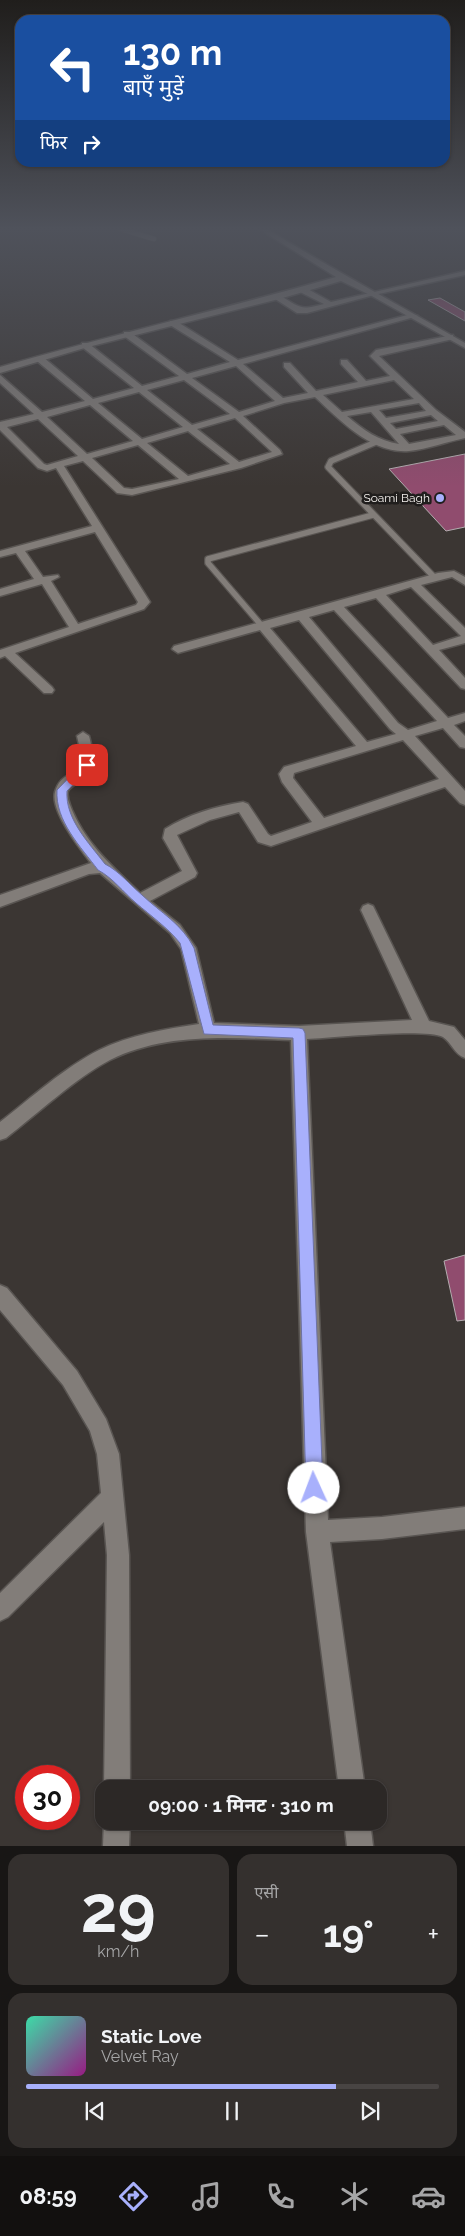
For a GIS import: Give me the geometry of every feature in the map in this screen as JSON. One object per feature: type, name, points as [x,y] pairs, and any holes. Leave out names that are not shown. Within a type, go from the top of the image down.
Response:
[{"type":"street","points":[[0,370],[85,345],[205,315]]},
{"type":"street","points":[[0,425],[414,316],[465,346]]},
{"type":"street","points":[[173,323],[236,363],[281,401]]},
{"type":"street","points":[[0,378],[123,492],[132,492],[186,480],[277,453],[236,414],[127,334]]},
{"type":"street","points":[[450,337],[375,354],[374,356],[445,422],[464,436]]},
{"type":"street","points":[[85,345],[238,466]]},
{"type":"street","points":[[40,359],[186,480]]},
{"type":"street","points":[[344,362],[364,384]]},
{"type":"street","points":[[287,365],[340,415],[366,437],[376,442],[386,446],[408,448],[464,436]]},
{"type":"street","points":[[0,425],[43,467],[59,465],[281,401],[396,377]]},
{"type":"street","points":[[340,415],[421,400]]},
{"type":"street","points":[[373,409],[408,448]]},
{"type":"street","points":[[384,421],[434,412]]},
{"type":"street","points":[[395,432],[445,422]]},
{"type":"street","points":[[3,653],[140,607],[144,602],[59,465]]},
{"type":"street","points":[[0,554],[98,528]]},
{"type":"street","points":[[19,549],[47,579],[76,628]]},
{"type":"street","points":[[178,650],[434,577],[451,574],[465,582]]},
{"type":"street","points":[[0,593],[47,579]]},
{"type":"street","points":[[414,584],[465,634]]},
{"type":"street","points":[[379,594],[465,685]]},
{"type":"street","points":[[336,606],[465,744]]},
{"type":"street","points":[[302,616],[394,726],[406,736],[465,800]]},
{"type":"street","points":[[262,626],[364,747]]},
{"type":"street","points":[[432,649],[465,640]]},
{"type":"street","points":[[3,653],[48,690]]},
{"type":"street","points":[[321,824],[287,779],[287,772],[292,768],[465,718]]},
{"type":"street","points":[[83,736],[86,745],[87,765],[64,786],[60,794],[74,831],[102,867],[175,929],[184,940],[188,948],[208,1030]]},
{"type":"street","points":[[139,900],[190,873],[170,838],[170,833],[177,828],[240,807],[246,809],[263,838],[268,841],[448,781]]},
{"type":"street","points":[[0,901],[88,869],[102,867]]},
{"type":"street","points":[[368,910],[423,1026]]},
{"type":"street","points":[[0,1132],[74,1075],[104,1056],[127,1046],[162,1036],[208,1030],[299,1033],[423,1026],[448,1032],[465,1051]]},
{"type":"street","points":[[299,1033],[317,1532],[351,1780]]},
{"type":"street","points":[[0,1294],[70,1378],[99,1426],[108,1454],[118,1555],[117,1780]]},
{"type":"street","points":[[0,1608],[112,1498]]},
{"type":"street","points":[[317,1532],[382,1528],[465,1518]]},
{"type":"street","points":[[116,1830],[116,1846]]},
{"type":"street","points":[[358,1830],[360,1846]]},
{"type":"lane","points":[[376,442],[331,461],[328,465],[333,473],[434,577]]},
{"type":"lane","points":[[262,626],[208,563],[208,558],[373,515]]},
{"type":"building","points":[[455,315],[465,315],[465,321]]},
{"type":"building","name":"Soami Bagh","points":[[465,454],[465,527],[446,531],[389,469]]},
{"type":"building","points":[[465,1255],[465,1320],[457,1321],[444,1261]]},
{"type":"place","name":"Soami Bagh","points":[[440,498]]},
{"type":"route","points":[[87,765],[86,768],[64,786],[60,794],[70,824],[102,867],[175,929],[184,940],[188,948],[208,1030],[299,1033],[314,1488]]}]
